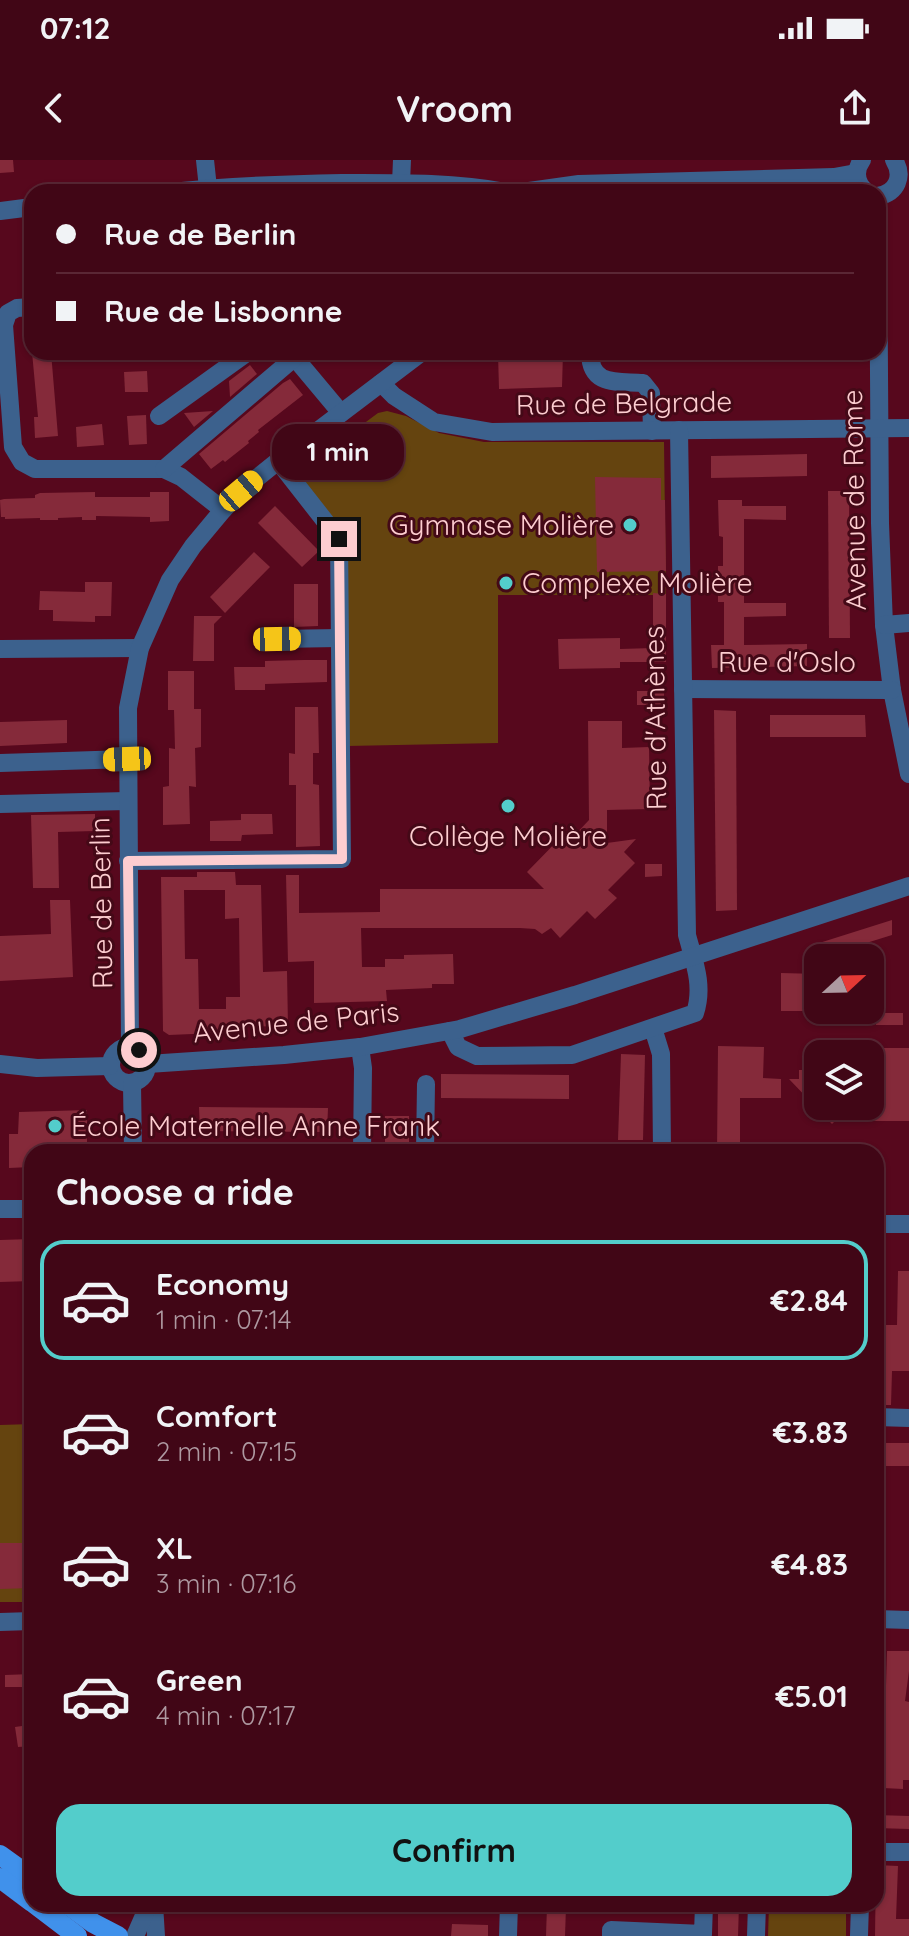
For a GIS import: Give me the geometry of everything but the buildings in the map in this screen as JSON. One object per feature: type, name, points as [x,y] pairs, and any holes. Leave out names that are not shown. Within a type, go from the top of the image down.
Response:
[{"type":"main road","points":[[0,1855],[24,1872]]},
{"type":"main road","points":[[0,1878],[24,1896]]},
{"type":"main road","points":[[45,1912],[77,1936]]},
{"type":"main road","points":[[78,1912],[118,1936]]},
{"type":"street","points":[[205,160],[208,184]]},
{"type":"street","points":[[401,183],[402,160]]},
{"type":"street","points":[[579,184],[834,177],[859,166]]},
{"type":"street","points":[[886,194],[898,181],[901,168]]},
{"type":"street","points":[[371,184],[420,184]]},
{"type":"street","points":[[0,211],[24,208]]},
{"type":"street","points":[[24,308],[8,313],[4,325],[13,447],[22,462],[35,469],[164,469],[181,477],[223,510]]},
{"type":"street","points":[[159,416],[237,360]]},
{"type":"street","points":[[164,469],[292,360]]},
{"type":"street","points":[[302,360],[341,413]]},
{"type":"street","name":"Rue de Berlin","points":[[130,1046],[128,708],[140,648],[170,580],[223,510],[278,461],[411,360]]},
{"type":"street","points":[[590,360],[594,371],[603,380],[643,383],[651,393],[652,431]]},
{"type":"street","name":"Avenue de Rome","points":[[879,360],[884,625],[892,690],[908,769]]},
{"type":"street","name":"Rue de Belgrade","points":[[381,383],[394,396],[434,422],[492,432],[909,428]]},
{"type":"street","name":"Rue d'Athènes","points":[[679,430],[687,935],[693,957]]},
{"type":"street","points":[[128,861],[342,859],[339,539],[278,461]]},
{"type":"street","points":[[884,625],[909,623]]},
{"type":"street","points":[[277,639],[339,638]]},
{"type":"street","points":[[0,649],[140,648]]},
{"type":"street","name":"Rue d'Oslo","points":[[683,689],[892,690]]},
{"type":"street","points":[[0,763],[127,759]]},
{"type":"street","points":[[0,804],[127,801]]},
{"type":"street","name":"Avenue de Paris","points":[[148,1064],[360,1047],[450,1031],[575,995],[909,886]]},
{"type":"street","points":[[450,1031],[458,1047],[477,1056],[572,1055],[695,1013],[700,999],[693,957]]},
{"type":"street","points":[[653,1028],[661,1054],[662,1144]]},
{"type":"street","points":[[130,1046],[145,1055],[148,1064],[145,1076],[132,1084],[118,1080],[110,1066],[114,1054],[130,1046]]},
{"type":"street","points":[[360,1047],[363,1068],[362,1144]]},
{"type":"street","points":[[0,1064],[37,1068],[110,1066]]},
{"type":"street","points":[[132,1084],[133,1144]]},
{"type":"street","points":[[425,1144],[426,1084]]},
{"type":"street","points":[[0,1209],[24,1209]]},
{"type":"street","points":[[884,1224],[909,1224]]},
{"type":"street","points":[[884,1417],[909,1418]]},
{"type":"street","points":[[884,1619],[909,1620]]},
{"type":"street","points":[[0,1622],[24,1621]]},
{"type":"street","points":[[884,1852],[909,1852]]},
{"type":"street","points":[[135,1936],[148,1912]]},
{"type":"street","points":[[153,1912],[156,1936]]},
{"type":"street","points":[[508,1936],[509,1912]]},
{"type":"street","points":[[611,1936],[611,1930],[703,1934],[704,1912]]},
{"type":"street","points":[[756,1936],[757,1912]]},
{"type":"street","points":[[859,1936],[860,1912]]},
{"type":"shaded area","name":"Complexe Molière","points":[[387,411],[406,416],[439,433],[484,442],[664,442],[666,595],[498,595],[498,743],[347,746],[346,538],[296,474],[378,413]]},
{"type":"shaded area","points":[[24,1424],[24,1602],[0,1602],[0,1425]]},
{"type":"shaded area","points":[[769,1912],[846,1912],[846,1936],[768,1936]]},
{"type":"place","name":"Gymnase Molière","points":[[630,525]]},
{"type":"place","name":"Complexe Molière","points":[[506,583]]},
{"type":"place","name":"Collège Molière","points":[[508,806]]},
{"type":"place","name":"École Maternelle Anne Frank","points":[[55,1126]]},
{"type":"route","points":[[139,1050],[130,1046],[128,861],[342,859],[339,539]]}]
